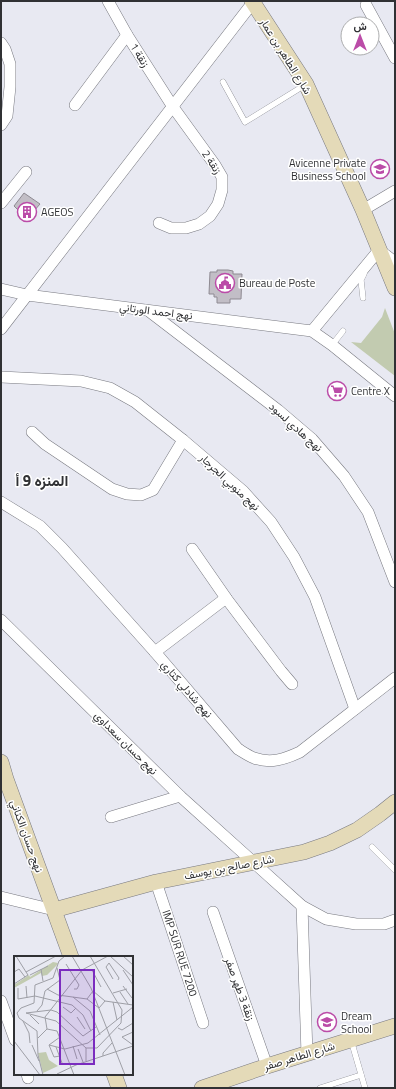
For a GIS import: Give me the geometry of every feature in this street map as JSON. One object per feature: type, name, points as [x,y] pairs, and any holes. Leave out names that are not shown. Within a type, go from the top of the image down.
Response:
[{"type":"street","name":"زنقة 1","points":[[108,1],[127,35],[173,107]]},
{"type":"street","points":[[1,329],[253,1]]},
{"type":"street","name":"شارع الطاهر بن عمار","points":[[253,1],[306,84],[363,210],[395,288]]},
{"type":"street","points":[[366,5],[395,56]]},
{"type":"street","points":[[75,105],[127,35]]},
{"type":"street","points":[[1,43],[5,49],[10,64],[10,87],[7,116],[1,125]]},
{"type":"street","name":"زنقة 2","points":[[159,223],[171,228],[186,228],[199,224],[210,216],[218,204],[222,190],[222,177],[215,165],[173,107]]},
{"type":"street","points":[[1,203],[26,172]]},
{"type":"street","points":[[363,210],[395,191]]},
{"type":"street","points":[[395,262],[379,250],[312,330],[395,396]]},
{"type":"street","name":"نهج احمد الورتاني","points":[[1,289],[27,295],[312,330]]},
{"type":"street","name":"نهج هادي لسود","points":[[149,311],[278,410],[312,439],[344,476],[368,512],[395,582]]},
{"type":"street","name":"نهج منوبي الجرجار","points":[[1,377],[81,381],[110,388],[135,402],[183,440],[243,491],[271,522],[294,557],[315,597],[355,709]]},
{"type":"street","points":[[32,432],[45,444],[112,489],[127,494],[141,495],[153,490],[183,440]]},
{"type":"street","name":"نهج شادلي كتاري","points":[[1,502],[40,526],[62,548],[155,652],[238,749],[254,758],[266,760],[284,759],[300,752],[395,678]]},
{"type":"street","points":[[192,549],[226,598],[292,684]]},
{"type":"street","points":[[155,652],[226,598]]},
{"type":"street","name":"نهج حسان سعداوي","points":[[1,620],[180,796],[302,906],[326,919],[356,924],[384,924],[395,920]]},
{"type":"street","name":"نهج حسان الكناني","points":[[1,762],[4,781],[71,956]]},
{"type":"street","points":[[110,818],[180,796]]},
{"type":"street","name":"شارع صالح بن يوسف","points":[[54,910],[156,882],[304,852],[330,843],[363,826],[395,802]]},
{"type":"street","name":"IMP SUR RUE 7200","points":[[156,882],[203,1023]]},
{"type":"street","points":[[1,897],[54,910]]},
{"type":"street","points":[[302,906],[307,1054]]},
{"type":"street","name":"زنقة 3 طهر صفر","points":[[213,912],[267,1066]]},
{"type":"street","points":[[1,1001],[14,1037]]},
{"type":"street","name":"شارع الطاهر صفر","points":[[202,1088],[395,1026]]},
{"type":"street","points":[[114,1075],[119,1088]]},
{"type":"lane","points":[[223,82],[245,122],[306,84]]},
{"type":"lane","points":[[363,298],[361,280],[366,266]]},
{"type":"lane","points":[[332,345],[343,331]]},
{"type":"lane","points":[[372,847],[395,870]]},
{"type":"lane","points":[[351,1040],[365,1088]]},
{"type":"lane","points":[[320,1088],[361,1075]]},
{"type":"green space","points":[[385,308],[395,334],[395,376],[351,342],[361,343],[382,317]]},
{"type":"building","name":"AGEOS","points":[[24,193],[40,204],[27,219],[14,206]]},
{"type":"building","points":[[217,270],[228,270],[233,271],[233,274],[242,274],[241,299],[230,299],[230,303],[217,303],[217,297],[214,297],[214,294],[209,294],[210,272],[217,272]]},
{"type":"place","name":"Avicenne Private Business School","points":[[380,169]]},
{"type":"place","name":"AGEOS","points":[[27,212]]},
{"type":"place","name":"Bureau de Poste","points":[[225,283]]},
{"type":"place","name":"Centre X","points":[[337,391]]},
{"type":"place","name":"Dream School","points":[[327,1022]]},
{"type":"district","name":"المنزه 9 أ","points":[[42,481]]}]
